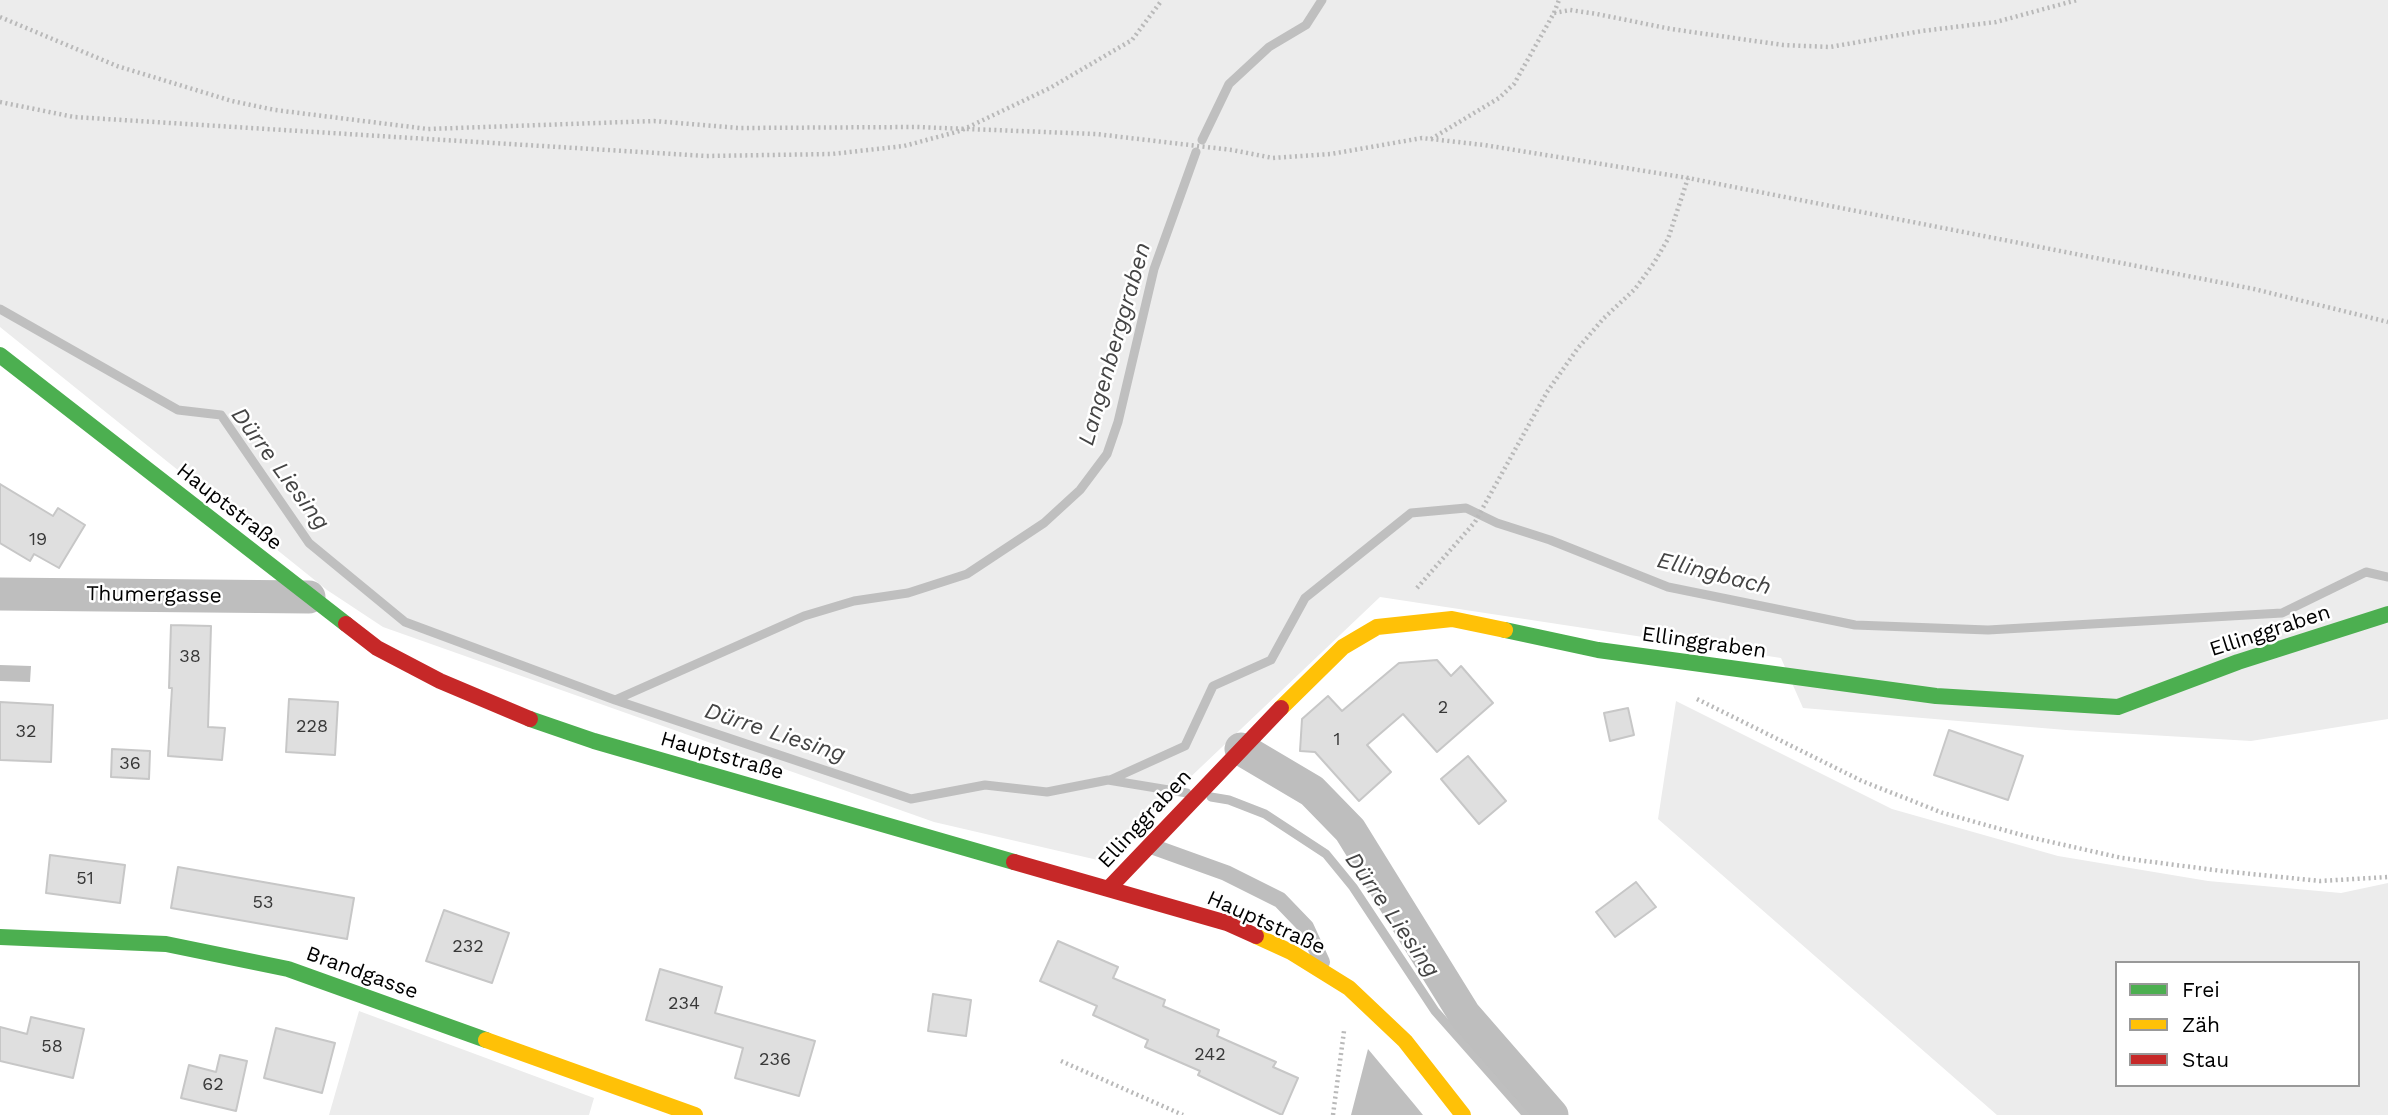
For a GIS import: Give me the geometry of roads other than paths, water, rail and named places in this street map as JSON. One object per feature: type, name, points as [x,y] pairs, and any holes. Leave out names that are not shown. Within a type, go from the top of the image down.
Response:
[{"type":"street","name":"Hauptstraße","points":[[0,355],[377,648],[440,681],[512,713],[594,741],[1214,918],[1292,952],[1349,988],[1405,1041],[1463,1115]]},
{"type":"street","name":"Thumergasse","points":[[0,594],[309,597]]},
{"type":"street","name":"Ellinggraben","points":[[1109,888],[1210,780],[1343,647],[1377,627],[1401,622],[1452,619],[1598,650],[1936,696],[2118,708],[2238,662],[2388,614]]},
{"type":"street","points":[[1241,749],[1312,791],[1350,830],[1464,1014],[1552,1115]]},
{"type":"street","name":"Brandgasse","points":[[0,937],[166,944],[288,969],[695,1115]]},
{"type":"lane","points":[[1149,845],[1226,873],[1280,900],[1306,928],[1328,974]]},
{"type":"waterway","name":"Langenberggraben","points":[[1202,140],[1229,84],[1269,47],[1306,25],[1322,0]]},
{"type":"waterway","name":"Langenberggraben","points":[[615,700],[804,616],[854,601],[908,593],[967,574],[1044,523],[1080,490],[1107,454],[1118,422],[1154,269],[1196,152]]},
{"type":"waterway","name":"Dürre Liesing","points":[[0,309],[178,410],[221,415],[309,543],[405,622],[615,700],[911,799],[985,785],[1047,792],[1108,780],[1187,793]]},
{"type":"waterway","name":"Ellingbach","points":[[1110,780],[1185,746],[1213,686],[1271,660],[1305,598],[1411,513],[1466,508],[1497,523],[1550,540],[1668,587],[1855,625],[1988,630],[2282,613],[2366,572],[2388,577]]},
{"type":"waterway","name":"Dürre Liesing","points":[[1211,797],[1229,800],[1265,814],[1326,854],[1353,887],[1435,1011],[1527,1115]]}]
